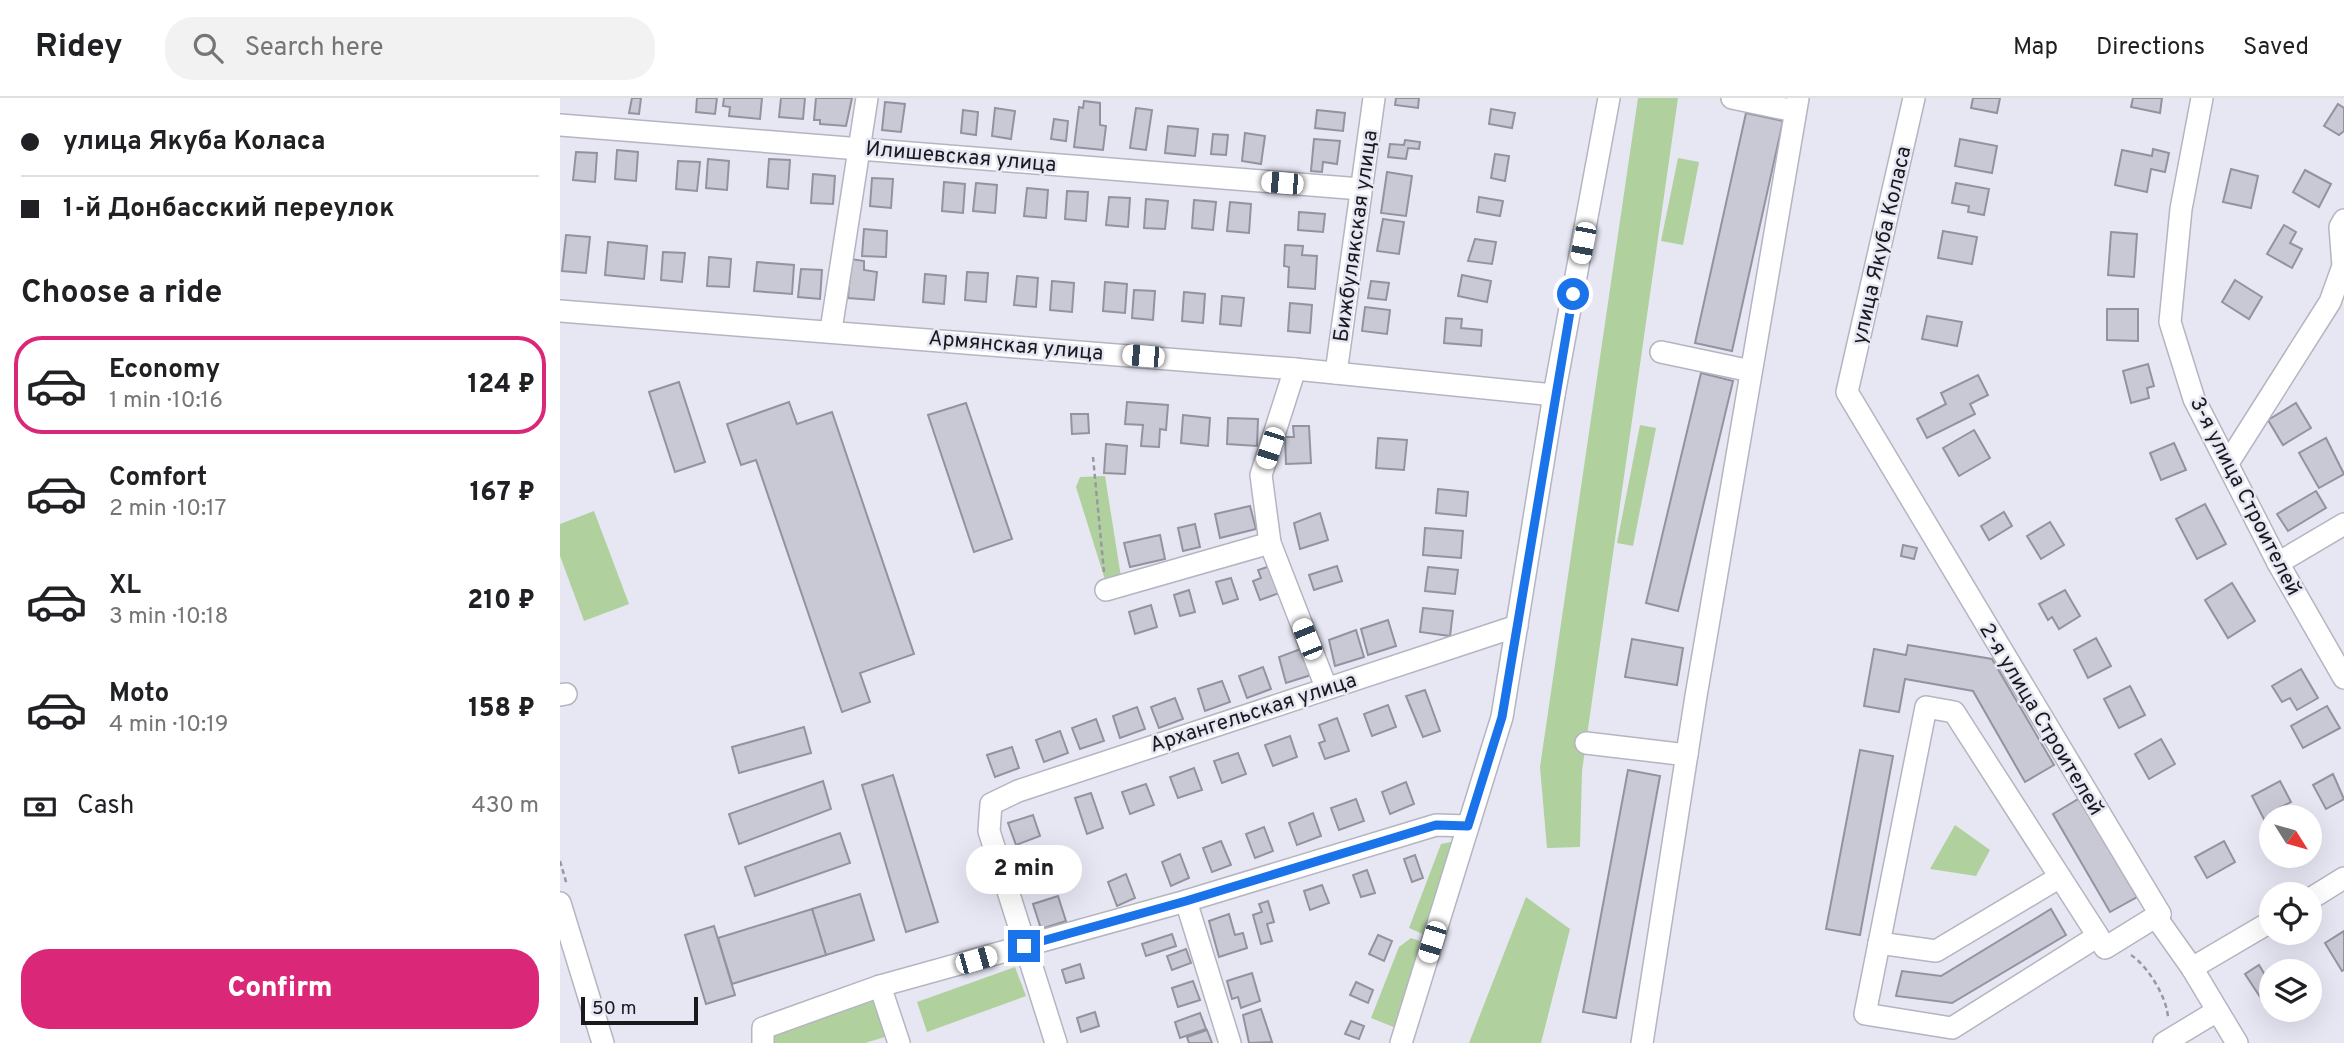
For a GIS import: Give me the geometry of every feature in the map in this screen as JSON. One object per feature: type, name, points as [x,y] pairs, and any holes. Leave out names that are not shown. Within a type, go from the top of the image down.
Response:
[{"type":"street","points":[[831,330],[867,98]]},
{"type":"street","name":"Бижбулякская улица","points":[[1336,373],[1374,98]]},
{"type":"street","points":[[1401,1043],[1502,717],[1554,396],[1609,98]]},
{"type":"street","points":[[1642,1043],[1687,755],[1796,105],[1732,98]]},
{"type":"street","name":"улица Якуба Коласа","points":[[1847,393],[1914,98]]},
{"type":"street","name":"3-я улица Строителей","points":[[2202,98],[2181,209],[2170,322],[2194,399],[2278,563],[2344,678]]},
{"type":"street","name":"Илишевская улица","points":[[560,125],[1362,189]]},
{"type":"street","points":[[2228,463],[2330,302],[2343,266],[2340,227],[2344,220]]},
{"type":"street","name":"Армянская улица","points":[[560,311],[831,330],[1295,369],[1554,396]]},
{"type":"street","points":[[1661,352],[1751,371]]},
{"type":"street","points":[[1295,369],[1261,475],[1270,543],[1326,687]]},
{"type":"street","name":"2-я улица Строителей","points":[[1847,393],[2160,914],[2158,920],[2192,968],[2237,1043]]},
{"type":"street","points":[[2278,563],[2344,524]]},
{"type":"street","points":[[1106,590],[1270,543]]},
{"type":"street","name":"Архангельская улица","points":[[1024,946],[989,831],[991,804],[1018,791],[1517,626]]},
{"type":"street","points":[[2105,940],[2060,877],[1954,712],[1926,707],[1865,1014],[1952,1028],[2105,940],[2160,914]]},
{"type":"street","points":[[1586,743],[1687,755]]},
{"type":"street","points":[[763,1043],[763,1028],[880,986],[1186,901],[1436,825],[1468,826]]},
{"type":"street","points":[[1879,943],[1936,951],[2060,877]]},
{"type":"street","points":[[2322,891],[2344,878]]},
{"type":"street","points":[[1186,901],[1230,1043]]},
{"type":"street","points":[[560,903],[565,936],[603,1043]]},
{"type":"street","points":[[2192,968],[2259,929]]},
{"type":"street","points":[[1024,946],[1056,1043]]},
{"type":"street","points":[[880,986],[899,1043]]},
{"type":"street","points":[[2166,1042],[2217,1011]]},
{"type":"path","points":[[1093,457],[1106,590]]},
{"type":"path","points":[[2105,940],[2139,960],[2168,1007],[2166,1042]]},
{"type":"green space","points":[[1638,98],[1678,98],[1582,771],[1580,847],[1547,848],[1540,767]]},
{"type":"green space","points":[[1678,158],[1699,162],[1683,245],[1661,241]]},
{"type":"green space","points":[[1640,425],[1656,428],[1633,546],[1617,543]]},
{"type":"green space","points":[[1105,476],[1121,577],[1106,583],[1076,487],[1080,477]]},
{"type":"green space","points":[[594,511],[629,604],[584,621],[560,556],[560,524]]},
{"type":"green space","points":[[1955,825],[1990,850],[1976,876],[1930,869]]},
{"type":"green space","points":[[1461,840],[1432,938],[1409,928],[1441,844]]},
{"type":"green space","points":[[1526,897],[1570,929],[1541,1043],[1469,1043]]},
{"type":"green space","points":[[1411,938],[1429,944],[1401,1030],[1371,1018],[1399,947]]},
{"type":"green space","points":[[1015,967],[1026,996],[927,1032],[917,1002]]},
{"type":"green space","points":[[876,991],[888,1036],[865,1043],[769,1043],[773,1029]]},
{"type":"building","points":[[632,98],[641,98],[639,114],[629,113]]},
{"type":"building","points":[[697,98],[717,98],[715,114],[696,112]]},
{"type":"building","points":[[724,98],[762,98],[760,119],[729,116],[730,107],[723,106]]},
{"type":"building","points":[[781,98],[805,98],[803,119],[779,117]]},
{"type":"building","points":[[816,98],[852,98],[846,126],[820,124],[820,120],[814,120]]},
{"type":"building","points":[[1396,98],[1419,98],[1418,108],[1395,105]]},
{"type":"building","points":[[1973,98],[2000,98],[1997,113],[1971,108]]},
{"type":"building","points":[[2133,98],[2162,98],[2160,113],[2131,107]]},
{"type":"building","points":[[1084,101],[1100,103],[1100,125],[1106,126],[1103,150],[1074,147],[1079,107],[1083,108]]},
{"type":"building","points":[[885,102],[905,104],[901,132],[882,130]]},
{"type":"building","points":[[2338,104],[2344,108],[2344,131],[2339,135],[2324,126]]},
{"type":"building","points":[[995,108],[1015,111],[1011,139],[992,136]]},
{"type":"building","points":[[1136,108],[1152,110],[1146,150],[1130,148]]},
{"type":"building","points":[[1491,109],[1515,113],[1512,128],[1489,124]]},
{"type":"building","points":[[963,110],[978,112],[976,135],[961,133]]},
{"type":"building","points":[[1317,110],[1345,113],[1343,131],[1315,128]]},
{"type":"building","points":[[1746,113],[1783,121],[1732,351],[1695,343]]},
{"type":"building","points":[[1054,119],[1068,121],[1066,141],[1051,139]]},
{"type":"building","points":[[1168,126],[1198,129],[1195,156],[1165,153]]},
{"type":"building","points":[[1245,133],[1265,136],[1261,164],[1242,161]]},
{"type":"building","points":[[1213,134],[1228,135],[1226,155],[1211,154]]},
{"type":"building","points":[[1314,139],[1340,141],[1337,164],[1323,162],[1322,172],[1311,171]]},
{"type":"building","points":[[1960,139],[1997,146],[1992,173],[1955,166]]},
{"type":"building","points":[[1405,140],[1420,142],[1419,149],[1408,148],[1406,159],[1388,157],[1390,144],[1404,145]]},
{"type":"building","points":[[2153,149],[2169,153],[2165,172],[2151,169],[2147,192],[2115,185],[2122,150],[2152,156]]},
{"type":"building","points":[[617,150],[638,152],[636,181],[615,179]]},
{"type":"building","points":[[576,152],[597,153],[595,182],[573,180]]},
{"type":"building","points":[[1495,154],[1509,156],[1505,181],[1491,178]]},
{"type":"building","points":[[708,159],[729,161],[727,190],[706,188]]},
{"type":"building","points":[[769,159],[790,160],[788,189],[767,187]]},
{"type":"building","points":[[678,161],[700,162],[697,191],[676,189]]},
{"type":"building","points":[[2231,169],[2258,176],[2251,208],[2223,202]]},
{"type":"building","points":[[2305,170],[2331,184],[2319,207],[2293,192]]},
{"type":"building","points":[[1387,172],[1412,176],[1406,216],[1381,213]]},
{"type":"building","points":[[813,174],[835,176],[833,204],[811,203]]},
{"type":"building","points":[[872,178],[893,179],[891,208],[870,206]]},
{"type":"building","points":[[944,182],[965,184],[963,213],[942,211]]},
{"type":"building","points":[[976,183],[997,185],[995,213],[973,211]]},
{"type":"building","points":[[1956,183],[1989,189],[1984,215],[1968,212],[1969,206],[1952,203]]},
{"type":"building","points":[[1027,188],[1048,190],[1046,218],[1024,216]]},
{"type":"building","points":[[1067,191],[1088,192],[1086,221],[1065,219]]},
{"type":"building","points":[[1109,197],[1130,198],[1128,227],[1106,225]]},
{"type":"building","points":[[1479,197],[1503,201],[1500,216],[1477,212]]},
{"type":"building","points":[[1146,199],[1168,201],[1165,229],[1144,228]]},
{"type":"building","points":[[1194,200],[1216,202],[1213,230],[1192,228]]},
{"type":"building","points":[[1230,202],[1251,204],[1249,233],[1227,231]]},
{"type":"building","points":[[1299,212],[1325,214],[1323,232],[1298,230]]},
{"type":"building","points":[[1383,219],[1404,222],[1399,254],[1377,251]]},
{"type":"building","points":[[2284,225],[2296,232],[2290,243],[2302,249],[2292,268],[2267,254]]},
{"type":"building","points":[[864,229],[887,231],[886,257],[862,256]]},
{"type":"building","points":[[1943,231],[1977,237],[1972,264],[1938,258]]},
{"type":"building","points":[[2111,232],[2137,234],[2134,277],[2108,275]]},
{"type":"building","points":[[566,235],[590,237],[586,273],[562,271]]},
{"type":"building","points":[[1475,239],[1496,242],[1492,264],[1468,261]]},
{"type":"building","points":[[608,242],[647,246],[644,279],[605,275]]},
{"type":"building","points":[[1285,245],[1303,246],[1302,255],[1317,256],[1315,289],[1288,287],[1289,267],[1284,266]]},
{"type":"building","points":[[663,252],[685,253],[682,282],[661,280]]},
{"type":"building","points":[[709,257],[731,259],[729,287],[707,286]]},
{"type":"building","points":[[851,259],[864,261],[864,270],[877,272],[874,300],[848,298]]},
{"type":"building","points":[[757,262],[794,265],[792,294],[754,291]]},
{"type":"building","points":[[801,269],[822,270],[820,299],[798,297]]},
{"type":"building","points":[[967,272],[988,273],[986,302],[965,300]]},
{"type":"building","points":[[925,274],[946,276],[944,304],[923,302]]},
{"type":"building","points":[[1462,275],[1491,281],[1487,302],[1458,296]]},
{"type":"building","points":[[1017,276],[1038,278],[1036,307],[1014,305]]},
{"type":"building","points":[[2235,280],[2262,297],[2249,319],[2222,302]]},
{"type":"building","points":[[1052,281],[1074,283],[1072,312],[1050,310]]},
{"type":"building","points":[[1371,281],[1389,283],[1386,300],[1368,298]]},
{"type":"building","points":[[1105,282],[1127,284],[1125,313],[1103,311]]},
{"type":"building","points":[[1134,290],[1155,291],[1153,320],[1132,318]]},
{"type":"building","points":[[1184,292],[1205,294],[1203,323],[1182,321]]},
{"type":"building","points":[[1222,296],[1244,298],[1241,326],[1220,324]]},
{"type":"building","points":[[1290,303],[1312,305],[1310,333],[1288,331]]},
{"type":"building","points":[[1365,307],[1390,310],[1387,334],[1362,331]]},
{"type":"building","points":[[2107,309],[2138,309],[2138,341],[2107,340]]},
{"type":"building","points":[[1927,316],[1962,322],[1957,346],[1922,339]]},
{"type":"building","points":[[1446,318],[1462,319],[1461,328],[1482,330],[1481,346],[1444,343]]},
{"type":"building","points":[[2148,364],[2154,386],[2147,388],[2149,398],[2131,403],[2123,371]]},
{"type":"building","points":[[1701,373],[1733,381],[1678,611],[1646,603]]},
{"type":"building","points":[[1978,375],[1988,395],[1970,404],[1975,414],[1927,438],[1917,419],[1946,404],[1941,393]]},
{"type":"building","points":[[679,382],[705,462],[675,472],[649,392]]},
{"type":"building","points":[[789,402],[797,424],[832,412],[914,654],[860,673],[870,702],[842,712],[756,460],[741,465],[727,424]]},
{"type":"building","points":[[1127,402],[1168,405],[1166,430],[1160,429],[1159,447],[1141,446],[1143,425],[1125,424]]},
{"type":"building","points":[[966,403],[1012,539],[974,552],[928,415]]},
{"type":"building","points":[[2296,403],[2311,428],[2283,445],[2268,420]]},
{"type":"building","points":[[1071,414],[1088,414],[1089,433],[1072,434]]},
{"type":"building","points":[[1183,415],[1210,418],[1208,446],[1181,443]]},
{"type":"building","points":[[1228,418],[1258,419],[1257,446],[1227,444]]},
{"type":"building","points":[[1293,426],[1309,426],[1311,463],[1286,464],[1285,437],[1294,437]]},
{"type":"building","points":[[1974,430],[1990,458],[1959,476],[1943,448]]},
{"type":"building","points":[[1378,438],[1407,440],[1404,470],[1376,468]]},
{"type":"building","points":[[2326,438],[2344,474],[2319,488],[2299,453]]},
{"type":"building","points":[[2174,443],[2186,470],[2161,480],[2150,453]]},
{"type":"building","points":[[1106,444],[1127,446],[1125,474],[1104,473]]},
{"type":"building","points":[[1438,489],[1468,492],[1466,516],[1436,513]]},
{"type":"building","points":[[2316,491],[2326,508],[2288,531],[2277,514]]},
{"type":"building","points":[[2205,504],[2226,544],[2197,559],[2176,519]]},
{"type":"building","points":[[1250,506],[1256,529],[1220,538],[1215,514]]},
{"type":"building","points":[[2004,512],[2012,526],[1989,540],[1981,526]]},
{"type":"building","points":[[1320,513],[1328,540],[1300,549],[1294,523]]},
{"type":"building","points":[[2050,522],[2064,545],[2041,559],[2027,536]]},
{"type":"building","points":[[1195,524],[1200,547],[1183,551],[1178,528]]},
{"type":"building","points":[[1425,528],[1463,531],[1461,558],[1423,555]]},
{"type":"building","points":[[1160,535],[1165,559],[1130,567],[1124,543]]},
{"type":"building","points":[[1903,545],[1917,548],[1914,559],[1901,556]]},
{"type":"building","points":[[1273,565],[1282,592],[1260,600],[1253,581],[1261,578],[1258,570]]},
{"type":"building","points":[[1337,566],[1342,581],[1314,590],[1309,575]]},
{"type":"building","points":[[1428,567],[1458,570],[1455,594],[1425,591]]},
{"type":"building","points":[[1231,578],[1238,599],[1223,604],[1216,582]]},
{"type":"building","points":[[2232,583],[2255,621],[2228,638],[2205,600]]},
{"type":"building","points":[[1189,590],[1195,612],[1180,616],[1174,595]]},
{"type":"building","points":[[2065,590],[2080,616],[2059,629],[2052,617],[2048,620],[2039,604]]},
{"type":"building","points":[[1151,605],[1157,627],[1135,634],[1129,612]]},
{"type":"building","points":[[1423,608],[1453,611],[1450,636],[1420,632]]},
{"type":"building","points":[[1388,620],[1396,646],[1368,655],[1361,629]]},
{"type":"building","points":[[1356,630],[1364,657],[1335,666],[1329,640]]},
{"type":"building","points":[[2096,638],[2111,666],[2088,678],[2074,650]]},
{"type":"building","points":[[1632,639],[1683,648],[1677,685],[1625,677]]},
{"type":"building","points":[[1908,645],[1992,659],[2054,765],[2025,782],[1973,691],[1905,679],[1899,712],[1864,706],[1874,649],[1906,655]]},
{"type":"building","points":[[1306,647],[1314,674],[1286,683],[1279,657]]},
{"type":"building","points":[[1263,667],[1271,689],[1247,698],[1239,676]]},
{"type":"building","points":[[2301,669],[2318,698],[2297,710],[2290,698],[2282,702],[2272,686]]},
{"type":"building","points":[[1222,681],[1230,702],[1205,711],[1198,689]]},
{"type":"building","points":[[2130,686],[2145,715],[2119,728],[2104,699]]},
{"type":"building","points":[[1425,690],[1440,731],[1423,737],[1406,696]]},
{"type":"building","points":[[1175,698],[1183,719],[1159,728],[1151,707]]},
{"type":"building","points":[[1388,705],[1396,727],[1372,736],[1364,714]]},
{"type":"building","points":[[2327,706],[2340,728],[2303,748],[2291,726]]},
{"type":"building","points":[[1137,707],[1145,729],[1120,738],[1113,716]]},
{"type":"building","points":[[1337,718],[1349,751],[1325,759],[1319,743],[1325,741],[1319,725]]},
{"type":"building","points":[[1096,719],[1104,741],[1080,749],[1072,728]]},
{"type":"building","points":[[804,727],[811,753],[739,773],[732,747]]},
{"type":"building","points":[[1060,731],[1068,753],[1044,762],[1036,740]]},
{"type":"building","points":[[1290,736],[1297,757],[1273,766],[1265,745]]},
{"type":"building","points":[[2161,739],[2175,764],[2149,779],[2135,754]]},
{"type":"building","points":[[1012,747],[1019,768],[995,777],[987,755]]},
{"type":"building","points":[[1860,750],[1893,756],[1860,935],[1826,929]]},
{"type":"building","points":[[1238,753],[1246,774],[1222,783],[1214,761]]},
{"type":"building","points":[[1194,768],[1202,790],[1178,798],[1170,777]]},
{"type":"building","points":[[1628,770],[1660,776],[1616,1018],[1583,1012]]},
{"type":"building","points":[[2333,774],[2344,799],[2326,809],[2313,785]]},
{"type":"building","points":[[893,775],[938,922],[906,932],[862,785]]},
{"type":"building","points":[[823,781],[831,809],[739,844],[729,814]]},
{"type":"building","points":[[2280,781],[2291,802],[2285,805],[2259,805],[2259,810],[2252,796]]},
{"type":"building","points":[[1406,782],[1414,804],[1390,814],[1382,792]]},
{"type":"building","points":[[1146,784],[1154,805],[1130,814],[1122,792]]},
{"type":"building","points":[[1091,793],[1103,828],[1087,834],[1075,798]]},
{"type":"building","points":[[2080,798],[2137,897],[2110,912],[2053,814]]},
{"type":"building","points":[[1356,799],[1364,821],[1339,830],[1331,808]]},
{"type":"building","points":[[1313,813],[1321,836],[1297,845],[1289,823]]},
{"type":"building","points":[[1033,815],[1040,836],[1016,845],[1008,823]]},
{"type":"building","points":[[1264,827],[1273,851],[1255,858],[1246,834]]},
{"type":"building","points":[[840,833],[850,863],[755,896],[745,867]]},
{"type":"building","points":[[1221,841],[1231,865],[1212,872],[1203,848]]},
{"type":"building","points":[[2224,841],[2235,862],[2207,878],[2195,857]]},
{"type":"building","points":[[1045,854],[1053,879],[1028,887],[1020,862]]},
{"type":"building","points":[[1180,854],[1189,878],[1171,886],[1162,862]]},
{"type":"building","points":[[1415,855],[1423,878],[1412,882],[1404,859]]},
{"type":"building","points":[[1367,870],[1375,893],[1361,897],[1353,875]]},
{"type":"building","points":[[1126,874],[1135,898],[1117,906],[1108,882]]},
{"type":"building","points":[[1322,885],[1329,903],[1310,910],[1304,891]]},
{"type":"building","points":[[860,894],[874,940],[826,955],[812,909]]},
{"type":"building","points":[[1058,896],[1066,921],[1041,929],[1033,904]]},
{"type":"building","points":[[1268,901],[1274,922],[1267,924],[1272,941],[1261,944],[1253,915],[1262,912],[1259,904]]},
{"type":"building","points":[[812,909],[826,955],[732,984],[718,938]]},
{"type":"building","points":[[2051,909],[2066,935],[1952,1003],[1896,996],[1902,971],[1941,976]]},
{"type":"building","points":[[1229,914],[1235,935],[1243,933],[1247,948],[1219,957],[1209,921]]},
{"type":"building","points":[[714,926],[735,995],[706,1004],[685,935]]},
{"type":"building","points":[[2344,931],[2344,970],[2342,971],[2325,943]]},
{"type":"building","points":[[1172,934],[1176,946],[1146,956],[1142,944]]},
{"type":"building","points":[[1378,935],[1392,941],[1384,961],[1369,954]]},
{"type":"building","points":[[1186,949],[1191,963],[1172,970],[1167,956]]},
{"type":"building","points":[[1080,964],[1084,978],[1066,983],[1062,970]]},
{"type":"building","points":[[2259,965],[2259,995],[2245,974]]},
{"type":"building","points":[[1252,973],[1260,1001],[1241,1008],[1238,997],[1232,999],[1227,981]]},
{"type":"building","points":[[1193,981],[1200,1000],[1178,1007],[1172,988]]},
{"type":"building","points":[[1356,982],[1373,990],[1368,1003],[1350,995]]},
{"type":"building","points":[[1261,1009],[1272,1042],[1249,1043],[1243,1015]]},
{"type":"building","points":[[1095,1012],[1099,1026],[1081,1032],[1077,1018]]},
{"type":"building","points":[[1200,1013],[1206,1029],[1180,1038],[1175,1022]]},
{"type":"building","points":[[1351,1021],[1364,1026],[1359,1039],[1345,1034]]},
{"type":"building","points":[[1207,1030],[1212,1043],[1189,1043],[1187,1037]]},
{"type":"route","points":[[1024,946],[1186,901],[1436,825],[1468,826],[1502,717],[1573,294]]}]
